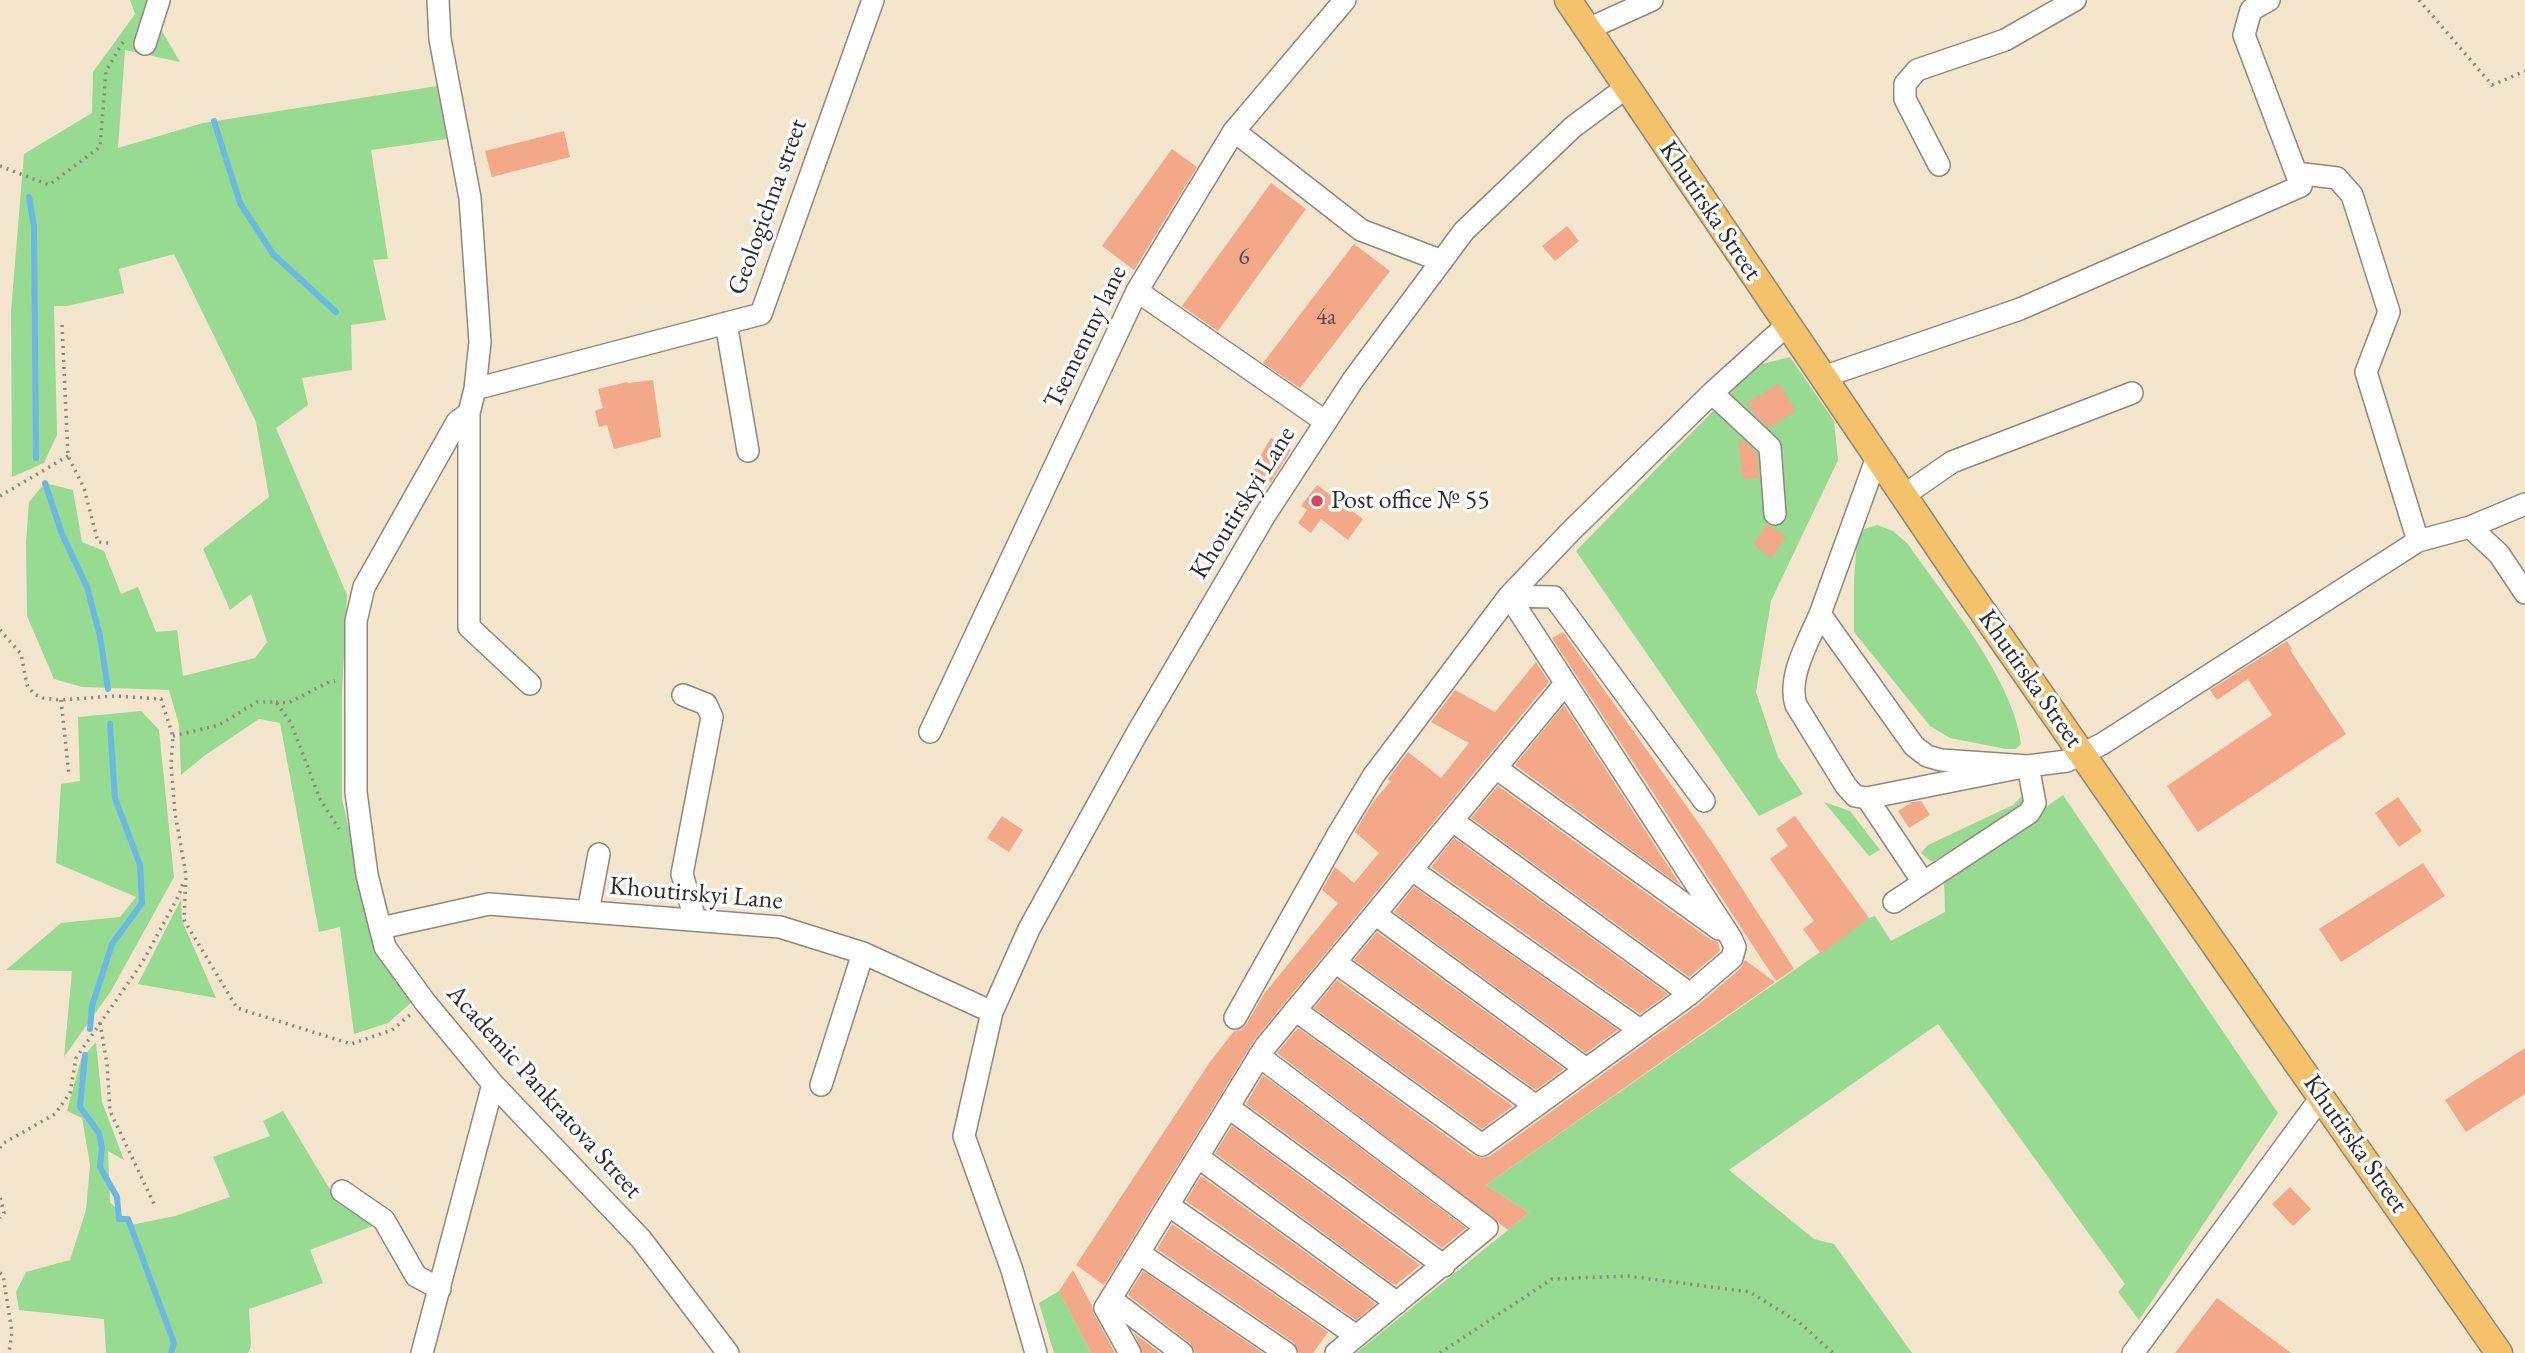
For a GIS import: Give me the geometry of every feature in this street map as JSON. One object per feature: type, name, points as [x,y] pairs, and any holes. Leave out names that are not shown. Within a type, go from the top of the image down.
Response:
[{"type":"main road","name":"Khutirska Street","points":[[1569,0],[1903,496],[2499,1353]]},
{"type":"street","points":[[145,44],[159,0]]},
{"type":"street","name":"Academic Pankratova Street","points":[[438,0],[440,39],[470,198],[480,342],[475,389],[469,413],[457,422],[364,587],[356,621],[356,792],[367,875],[385,947],[425,1002],[493,1084],[641,1239],[728,1353]]},
{"type":"street","name":"Geologichna street","points":[[475,389],[761,314],[873,0]]},
{"type":"street","name":"Tsementny lane","points":[[930,732],[1138,291],[1234,131],[1345,0]]},
{"type":"street","points":[[1588,29],[1652,0]]},
{"type":"street","points":[[1939,165],[1905,99],[1905,84],[1917,70],[2005,40],[2075,0]]},
{"type":"street","points":[[1823,377],[2020,309],[2301,186],[2244,35],[2251,10],[2269,0]]},
{"type":"street","name":"Khoutirskyi Lane","points":[[1036,1353],[1012,1270],[964,1136],[992,1013],[1029,929],[1136,735],[1265,514],[1353,380],[1464,231],[1573,127],[1627,87]]},
{"type":"street","points":[[1234,131],[1361,230],[1442,261]]},
{"type":"street","points":[[2296,173],[2337,178],[2352,195],[2389,312],[2366,372],[2418,541]]},
{"type":"street","points":[[1138,291],[1326,422]]},
{"type":"street","points":[[726,323],[748,451]]},
{"type":"street","points":[[1235,1018],[1374,775],[1509,596],[1571,531],[1712,393],[1787,325]]},
{"type":"street","points":[[1712,393],[1770,447],[1775,514]]},
{"type":"street","points":[[1903,496],[1952,462],[2132,393]]},
{"type":"street","points":[[469,413],[469,626],[530,684]]},
{"type":"street","points":[[1877,457],[1795,679],[1793,696],[1846,786],[1855,796],[1867,798],[2028,766],[2067,761],[2418,541],[2470,527],[2525,504]]},
{"type":"street","points":[[2470,527],[2499,554],[2525,593]]},
{"type":"street","points":[[1296,1010],[1482,1145],[1690,994],[1732,958],[1735,947],[1731,938],[1509,596]]},
{"type":"street","points":[[1509,596],[1554,597],[1704,801]]},
{"type":"street","points":[[1820,614],[1914,746],[1927,756],[1941,760],[2028,766]]},
{"type":"street","points":[[1130,1353],[1105,1308],[1259,1056],[1565,684]]},
{"type":"street","points":[[683,695],[706,704],[712,717],[682,874],[695,919]]},
{"type":"street","points":[[1894,902],[2029,813],[2035,803],[2028,766]]},
{"type":"street","points":[[1496,768],[1731,938]]},
{"type":"street","points":[[1867,798],[1923,883]]},
{"type":"street","points":[[1453,821],[1690,994]]},
{"type":"street","points":[[588,912],[599,855]]},
{"type":"street","points":[[1412,870],[1640,1030]]},
{"type":"street","name":"Khoutirskyi Lane","points":[[381,928],[489,904],[780,927],[863,954],[992,1013]]},
{"type":"street","points":[[1375,914],[1586,1069]]},
{"type":"street","points":[[821,1085],[863,954]]},
{"type":"street","points":[[1335,962],[1535,1106]]},
{"type":"street","points":[[1259,1056],[1487,1228],[1336,1353]]},
{"type":"street","points":[[422,1353],[493,1084]]},
{"type":"street","points":[[2133,1353],[2322,1096]]},
{"type":"street","points":[[1228,1107],[1444,1266]]},
{"type":"street","points":[[1198,1157],[1397,1303]]},
{"type":"street","points":[[342,1191],[384,1220],[416,1276],[440,1289]]},
{"type":"street","points":[[1168,1205],[1355,1335]]},
{"type":"street","points":[[1139,1253],[1286,1353]]},
{"type":"street","points":[[1111,1299],[1182,1353]]},
{"type":"path","points":[[2419,0],[2492,85],[2525,71]]},
{"type":"path","points":[[0,166],[49,185],[100,147],[106,71],[129,33],[145,44]]},
{"type":"path","points":[[62,325],[68,457],[83,488],[98,542],[108,543]]},
{"type":"path","points":[[0,496],[68,457]]},
{"type":"path","points":[[0,629],[21,653],[27,685],[34,694],[43,698],[61,701],[115,696],[161,699],[173,736],[171,764],[175,813],[186,874],[184,919],[237,1008],[351,1044],[392,1030],[425,1002]]},
{"type":"path","points":[[173,736],[219,725],[257,702],[288,703],[329,682],[356,680]]},
{"type":"path","points":[[61,701],[69,775]]},
{"type":"path","points":[[276,702],[291,723],[320,799],[341,832]]},
{"type":"path","points":[[0,1148],[2,1144],[55,1114],[70,1093],[76,1058],[142,963],[179,895],[186,874]]},
{"type":"path","points":[[100,1022],[107,1064],[110,1111],[155,1206]]},
{"type":"path","points":[[0,1198],[4,1213],[0,1218]]},
{"type":"path","points":[[0,1273],[3,1275],[12,1332],[9,1353]]},
{"type":"path","points":[[1440,1353],[1552,1279],[1628,1276],[1750,1292],[1801,1324],[1833,1353]]},
{"type":"green space","points":[[130,0],[151,0],[159,26],[180,62],[125,50],[118,148],[203,123],[437,86],[447,139],[371,150],[388,259],[373,260],[386,320],[351,325],[352,370],[302,378],[308,405],[276,428],[347,595],[342,692],[342,799],[370,923],[385,966],[413,1001],[388,1023],[354,1034],[340,927],[319,932],[280,723],[259,719],[181,775],[179,725],[169,690],[82,687],[54,679],[27,616],[26,542],[29,502],[45,483],[73,490],[82,542],[104,551],[121,594],[138,587],[156,632],[177,630],[183,676],[255,658],[267,642],[251,594],[230,610],[203,549],[269,497],[256,422],[174,254],[119,269],[124,293],[67,306],[54,306],[57,435],[44,463],[12,477],[11,312],[24,154],[92,113],[93,72],[135,14]]},
{"type":"green space","points":[[1790,357],[1834,421],[1838,460],[1771,601],[1756,692],[1778,757],[1803,794],[1759,816],[1576,551],[1758,365]]},
{"type":"green space","points":[[1877,525],[1893,531],[1908,544],[1976,640],[2006,693],[2016,719],[2021,744],[2016,749],[1950,738],[1930,726],[1854,632],[1857,540],[1864,529]]},
{"type":"green space","points":[[141,711],[159,730],[174,877],[111,991],[64,1057],[72,971],[6,970],[61,923],[120,917],[136,897],[56,863],[61,784],[80,781],[78,717]]},
{"type":"green space","points":[[2027,791],[2030,794],[2018,809],[1932,862],[1921,853],[1928,845],[2013,805]]},
{"type":"green space","points":[[2063,795],[2278,1113],[2139,1320],[2118,1292],[2125,1284],[1938,1024],[1729,1170],[1814,1239],[1834,1244],[1912,1353],[1356,1353],[1529,1213],[1486,1185],[1869,918],[1875,916],[1891,941],[1945,912],[1944,878]]},
{"type":"green space","points":[[1824,802],[1850,811],[1880,850],[1869,856]]},
{"type":"green space","points":[[181,899],[182,921],[216,998],[138,984]]},
{"type":"green space","points":[[96,1042],[102,1102],[124,1160],[108,1151],[110,1202],[131,1225],[175,1216],[230,1197],[213,1157],[270,1136],[263,1121],[283,1111],[332,1193],[378,1224],[310,1250],[323,1283],[249,1309],[251,1346],[248,1353],[106,1353],[104,1319],[19,1310],[16,1292],[26,1272],[70,1260],[86,1210],[90,1165],[82,1118],[67,1111],[81,1059]]},
{"type":"green space","points":[[1059,1291],[1091,1353],[1054,1353],[1039,1303]]},
{"type":"building","points":[[564,131],[570,157],[492,177],[485,151]]},
{"type":"building","points":[[1172,149],[1197,167],[1134,270],[1102,246]]},
{"type":"building","points":[[1271,183],[1306,209],[1218,331],[1182,306]]},
{"type":"building","points":[[1567,226],[1579,241],[1555,261],[1542,246]]},
{"type":"building","points":[[1354,244],[1390,271],[1300,388],[1263,363]]},
{"type":"building","points":[[653,380],[661,437],[614,449],[607,425],[599,427],[595,411],[603,408],[598,389],[627,382]]},
{"type":"building","points":[[1779,383],[1796,411],[1769,428],[1747,403]]},
{"type":"building","points":[[1271,438],[1291,450],[1271,482],[1252,470]]},
{"type":"building","points":[[1743,440],[1757,453],[1759,478],[1742,479],[1739,441]]},
{"type":"building","points":[[1317,485],[1363,519],[1348,540],[1321,519],[1311,533],[1298,523],[1307,510],[1301,506]]},
{"type":"building","points":[[1767,524],[1786,537],[1771,558],[1753,544]]},
{"type":"building","points":[[1563,632],[1712,842],[1794,969],[1776,981],[1552,638]]},
{"type":"building","points":[[2287,641],[2292,649],[2290,650],[2346,734],[2198,832],[2167,786],[2272,715],[2248,679],[2217,700],[2210,690]]},
{"type":"building","points":[[1536,662],[1549,682],[1255,1039],[1104,1285],[1076,1265],[1210,1062],[1234,1031],[1241,1030],[1246,1025],[1264,994],[1338,903],[1322,890],[1335,867],[1354,883],[1379,853],[1355,832],[1408,752],[1441,778],[1469,743],[1431,722],[1455,690],[1495,712]]},
{"type":"building","points":[[1564,705],[1681,886],[1515,765]]},
{"type":"building","points":[[1498,786],[1711,940],[1718,942],[1720,951],[1689,977],[1471,818]]},
{"type":"building","points":[[2398,797],[2422,831],[2399,847],[2375,813]]},
{"type":"building","points":[[1921,801],[1930,815],[1909,828],[1898,811],[1912,802]]},
{"type":"building","points":[[1002,816],[1023,830],[1009,852],[987,838]]},
{"type":"building","points":[[1795,816],[1869,918],[1821,954],[1803,929],[1814,921],[1770,859],[1788,846],[1776,829]]},
{"type":"building","points":[[1454,838],[1668,994],[1640,1014],[1431,867]]},
{"type":"building","points":[[2423,863],[2445,896],[2341,962],[2319,929]]},
{"type":"building","points":[[1414,887],[1618,1030],[1586,1053],[1394,912]]},
{"type":"building","points":[[1377,932],[1564,1069],[1536,1090],[1354,960]]},
{"type":"building","points":[[1745,960],[1775,982],[1486,1185],[1529,1213],[1508,1230],[1277,1053],[1298,1028],[1474,1156],[1483,1158],[1490,1156],[1698,1005],[1741,968]]},
{"type":"building","points":[[1337,980],[1513,1106],[1482,1129],[1314,1008]]},
{"type":"building","points":[[2525,1048],[2525,1094],[2466,1132],[2445,1100]]},
{"type":"building","points":[[1263,1075],[1466,1228],[1442,1248],[1246,1104]]},
{"type":"building","points":[[1232,1126],[1420,1265],[1396,1285],[1390,1282],[1215,1153]]},
{"type":"building","points":[[1201,1176],[1375,1303],[1374,1305],[1356,1320],[1186,1201]]},
{"type":"building","points":[[2290,1187],[2311,1209],[2293,1226],[2272,1204]]},
{"type":"building","points":[[1172,1224],[1328,1332],[1313,1353],[1299,1353],[1293,1342],[1157,1249]]},
{"type":"building","points":[[1073,1270],[1115,1353],[1091,1353],[1059,1291]]},
{"type":"building","points":[[1143,1271],[1263,1353],[1195,1353],[1190,1343],[1128,1295]]},
{"type":"building","points":[[2217,1298],[2291,1353],[2175,1353]]},
{"type":"building","points":[[1134,1333],[1160,1353],[1143,1353]]},
{"type":"waterway","points":[[214,121],[240,203],[273,254],[336,312]]},
{"type":"waterway","points":[[29,197],[34,226],[36,458]]},
{"type":"waterway","points":[[45,483],[62,534],[87,587],[100,636],[108,689]]},
{"type":"waterway","points":[[90,1029],[92,1006],[112,944],[142,903],[140,865],[115,798],[110,724]]},
{"type":"waterway","points":[[85,1055],[80,1107],[99,1133],[102,1148],[100,1167],[117,1197],[119,1219],[128,1219],[174,1343],[171,1353]]},
{"type":"place","name":"Post office № 55","points":[[1317,501]]}]
